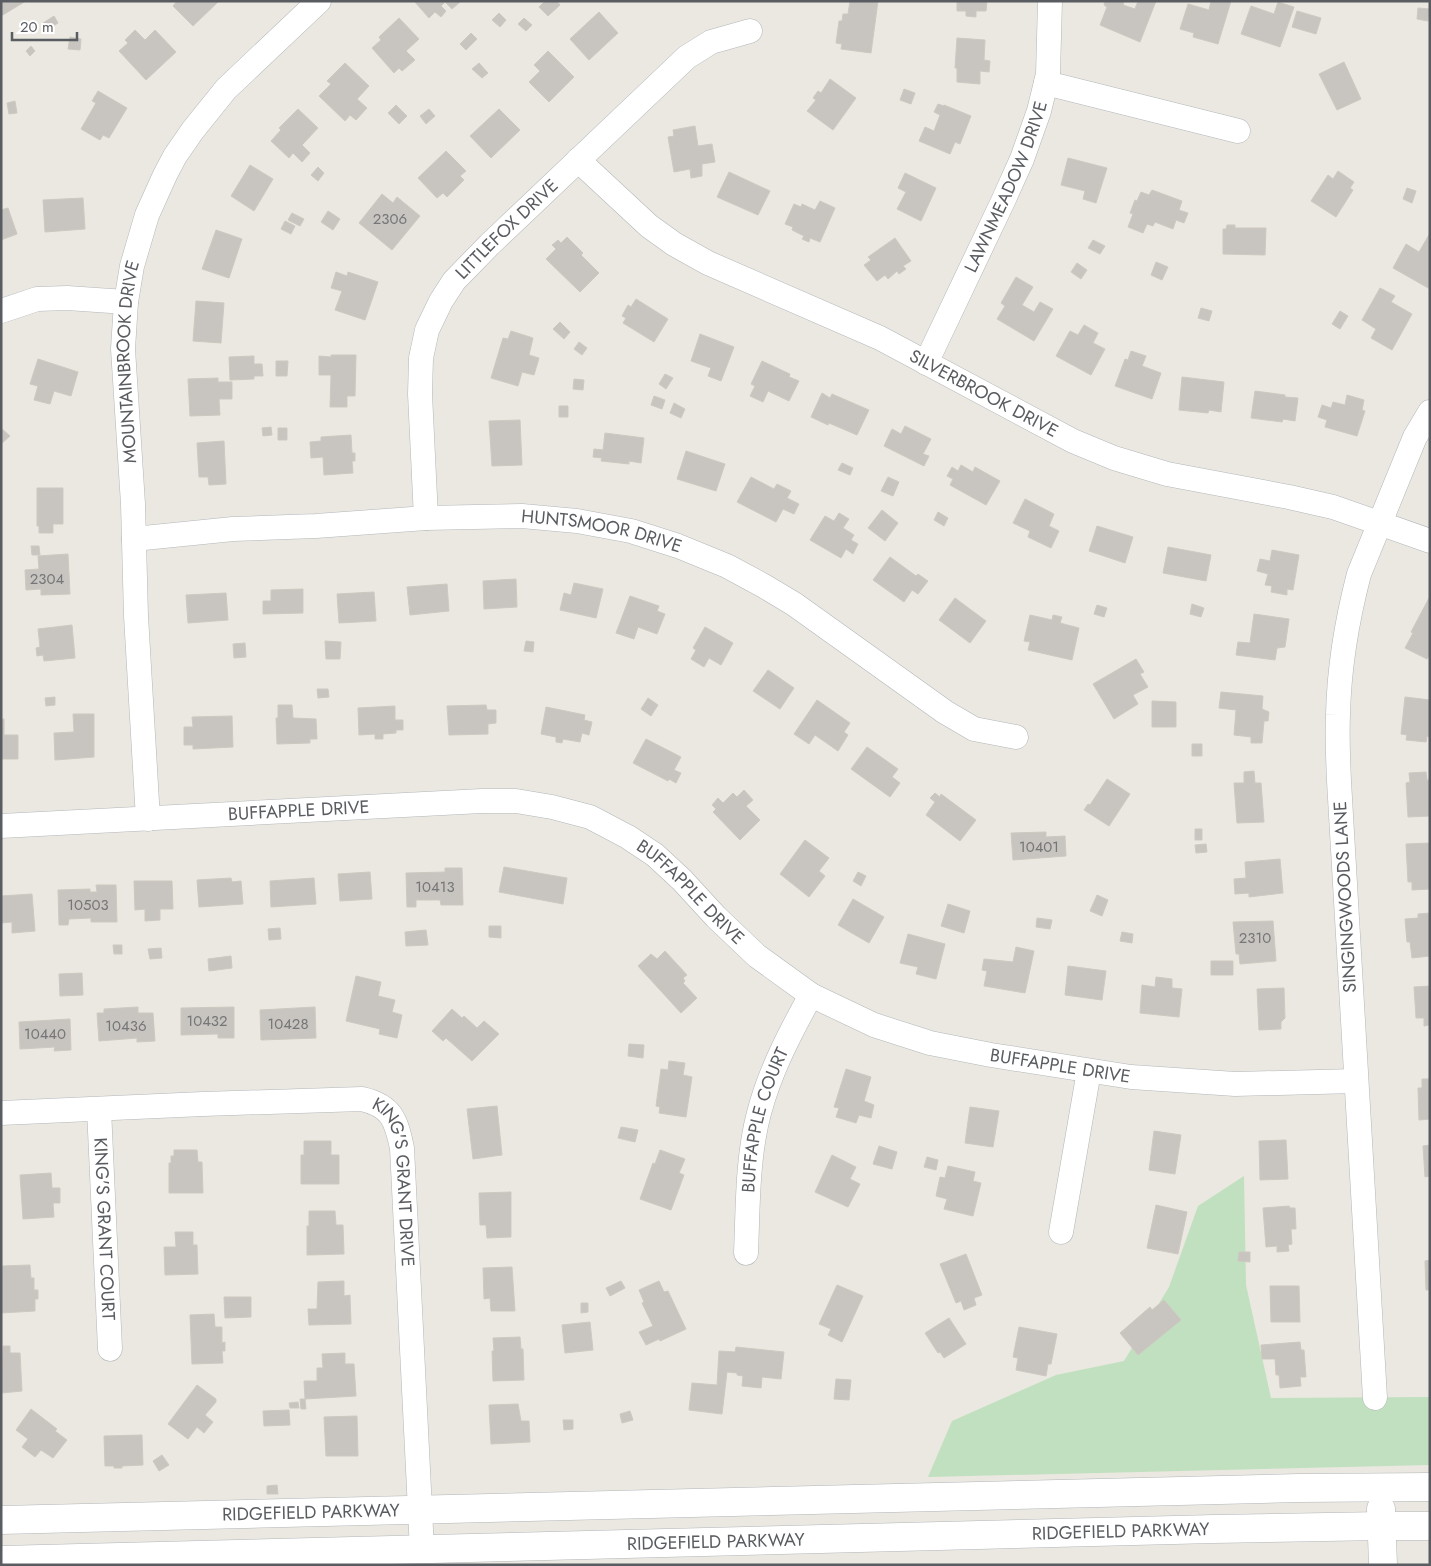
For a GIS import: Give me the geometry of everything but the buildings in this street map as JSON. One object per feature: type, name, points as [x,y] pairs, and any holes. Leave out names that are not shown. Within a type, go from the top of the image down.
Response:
[{"type":"main road","points":[[1381,1487],[1383,1565]]},
{"type":"main road","name":"RIDGEFIELD PARKWAY","points":[[1,1520],[1299,1488],[1430,1487]]},
{"type":"main road","name":"RIDGEFIELD PARKWAY","points":[[1,1560],[1430,1526]]},
{"type":"street","name":"MOUNTAINBROOK DRIVE","points":[[148,819],[123,349],[126,302],[132,266],[147,215],[175,156],[193,130],[226,89],[318,1]]},
{"type":"street","name":"LAWNMEADOW DRIVE","points":[[926,363],[1022,159],[1039,112],[1048,74],[1050,1]]},
{"type":"street","name":"LITTLEFOX DRIVE","points":[[426,518],[420,394],[421,358],[428,330],[441,301],[454,281],[489,245],[688,57],[711,42],[750,31]]},
{"type":"street","points":[[1046,83],[1238,131]]},
{"type":"street","name":"SILVERBROOK DRIVE","points":[[578,160],[649,226],[674,244],[708,263],[880,338],[1073,441],[1114,458],[1167,474],[1333,507],[1430,541]]},
{"type":"street","points":[[1,311],[37,299],[67,298],[126,302]]},
{"type":"street","name":"SINGINGWOODS LANE","points":[[1375,1398],[1339,781],[1338,715],[1342,666],[1359,574],[1415,437],[1430,412]]},
{"type":"street","name":"HUNTSMOOR DRIVE","points":[[134,539],[233,529],[316,526],[426,518],[522,516],[577,521],[631,531],[678,546],[726,566],[794,604],[945,712],[974,729],[1016,737]]},
{"type":"street","name":"BUFFAPPLE DRIVE","points":[[1,826],[482,801],[516,801],[552,807],[590,817],[628,837],[655,855],[757,956],[811,995],[874,1025],[930,1043],[1089,1071],[1168,1080],[1235,1084],[1356,1080]]},
{"type":"street","name":"BUFFAPPLE COURT","points":[[746,1253],[750,1176],[759,1114],[769,1081],[785,1043],[811,995]]},
{"type":"street","points":[[1061,1232],[1089,1071]]},
{"type":"street","name":"KING'S GRANT DRIVE","points":[[1,1114],[203,1104],[362,1100],[375,1102],[391,1114],[397,1125],[402,1148],[422,1550]]},
{"type":"street","name":"KING'S GRANT COURT","points":[[99,1109],[110,1349]]},
{"type":"green space","points":[[1244,1176],[1246,1285],[1271,1398],[1430,1397],[1430,1465],[928,1477],[952,1421],[1056,1375],[1124,1361],[1169,1287],[1198,1206]]}]
